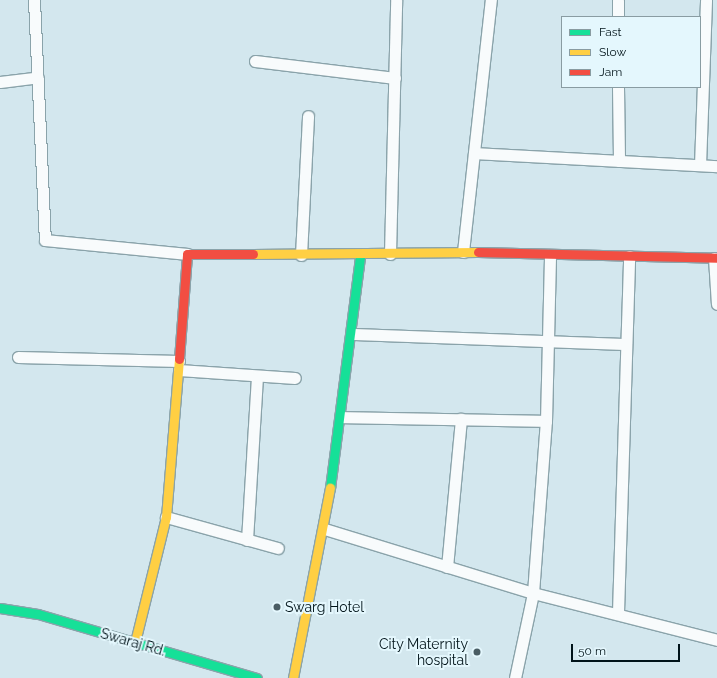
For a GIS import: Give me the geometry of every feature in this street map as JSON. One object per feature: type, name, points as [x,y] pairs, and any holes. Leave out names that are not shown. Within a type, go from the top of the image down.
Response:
[{"type":"street","points":[[34,0],[45,240],[187,254],[360,256],[463,252],[716,258],[717,304]]},
{"type":"street","points":[[390,254],[396,0]]},
{"type":"street","points":[[463,252],[491,0]]},
{"type":"street","points":[[618,0],[618,16]]},
{"type":"street","points":[[700,165],[706,0]]},
{"type":"street","points":[[255,62],[395,78]]},
{"type":"street","points":[[0,82],[38,77]]},
{"type":"street","points":[[618,88],[619,161]]},
{"type":"street","points":[[301,255],[308,116]]},
{"type":"street","points":[[474,153],[717,166]]},
{"type":"street","points":[[135,642],[166,517],[187,254]]},
{"type":"street","points":[[515,678],[533,593],[546,421],[550,255]]},
{"type":"street","points":[[293,678],[325,529],[353,334],[360,256]]},
{"type":"street","points":[[618,612],[628,256]]},
{"type":"street","points":[[353,334],[626,344]]},
{"type":"street","points":[[18,357],[179,366],[257,376],[295,378]]},
{"type":"street","points":[[247,540],[257,376]]},
{"type":"street","points":[[341,417],[546,421]]},
{"type":"street","points":[[447,567],[461,420]]},
{"type":"street","points":[[166,517],[278,548]]},
{"type":"street","points":[[325,529],[533,593],[618,612],[717,640]]},
{"type":"street","points":[[0,614],[4,608]]},
{"type":"street","name":"Swaraj Rd.","points":[[4,608],[135,642],[257,678]]},
{"type":"traffic: fast","points":[[330,488],[360,256]]},
{"type":"traffic: fast","points":[[0,608],[38,614],[257,678]]},
{"type":"traffic: slow","points":[[253,254],[478,252]]},
{"type":"traffic: slow","points":[[135,642],[166,517],[179,359]]},
{"type":"traffic: slow","points":[[293,678],[330,488]]},
{"type":"traffic: jam","points":[[478,252],[717,258]]},
{"type":"traffic: jam","points":[[179,359],[187,254],[253,254]]},
{"type":"place","name":"Swarg Hotel","points":[[277,607]]},
{"type":"place","name":"City Maternity hospital","points":[[477,652]]}]
